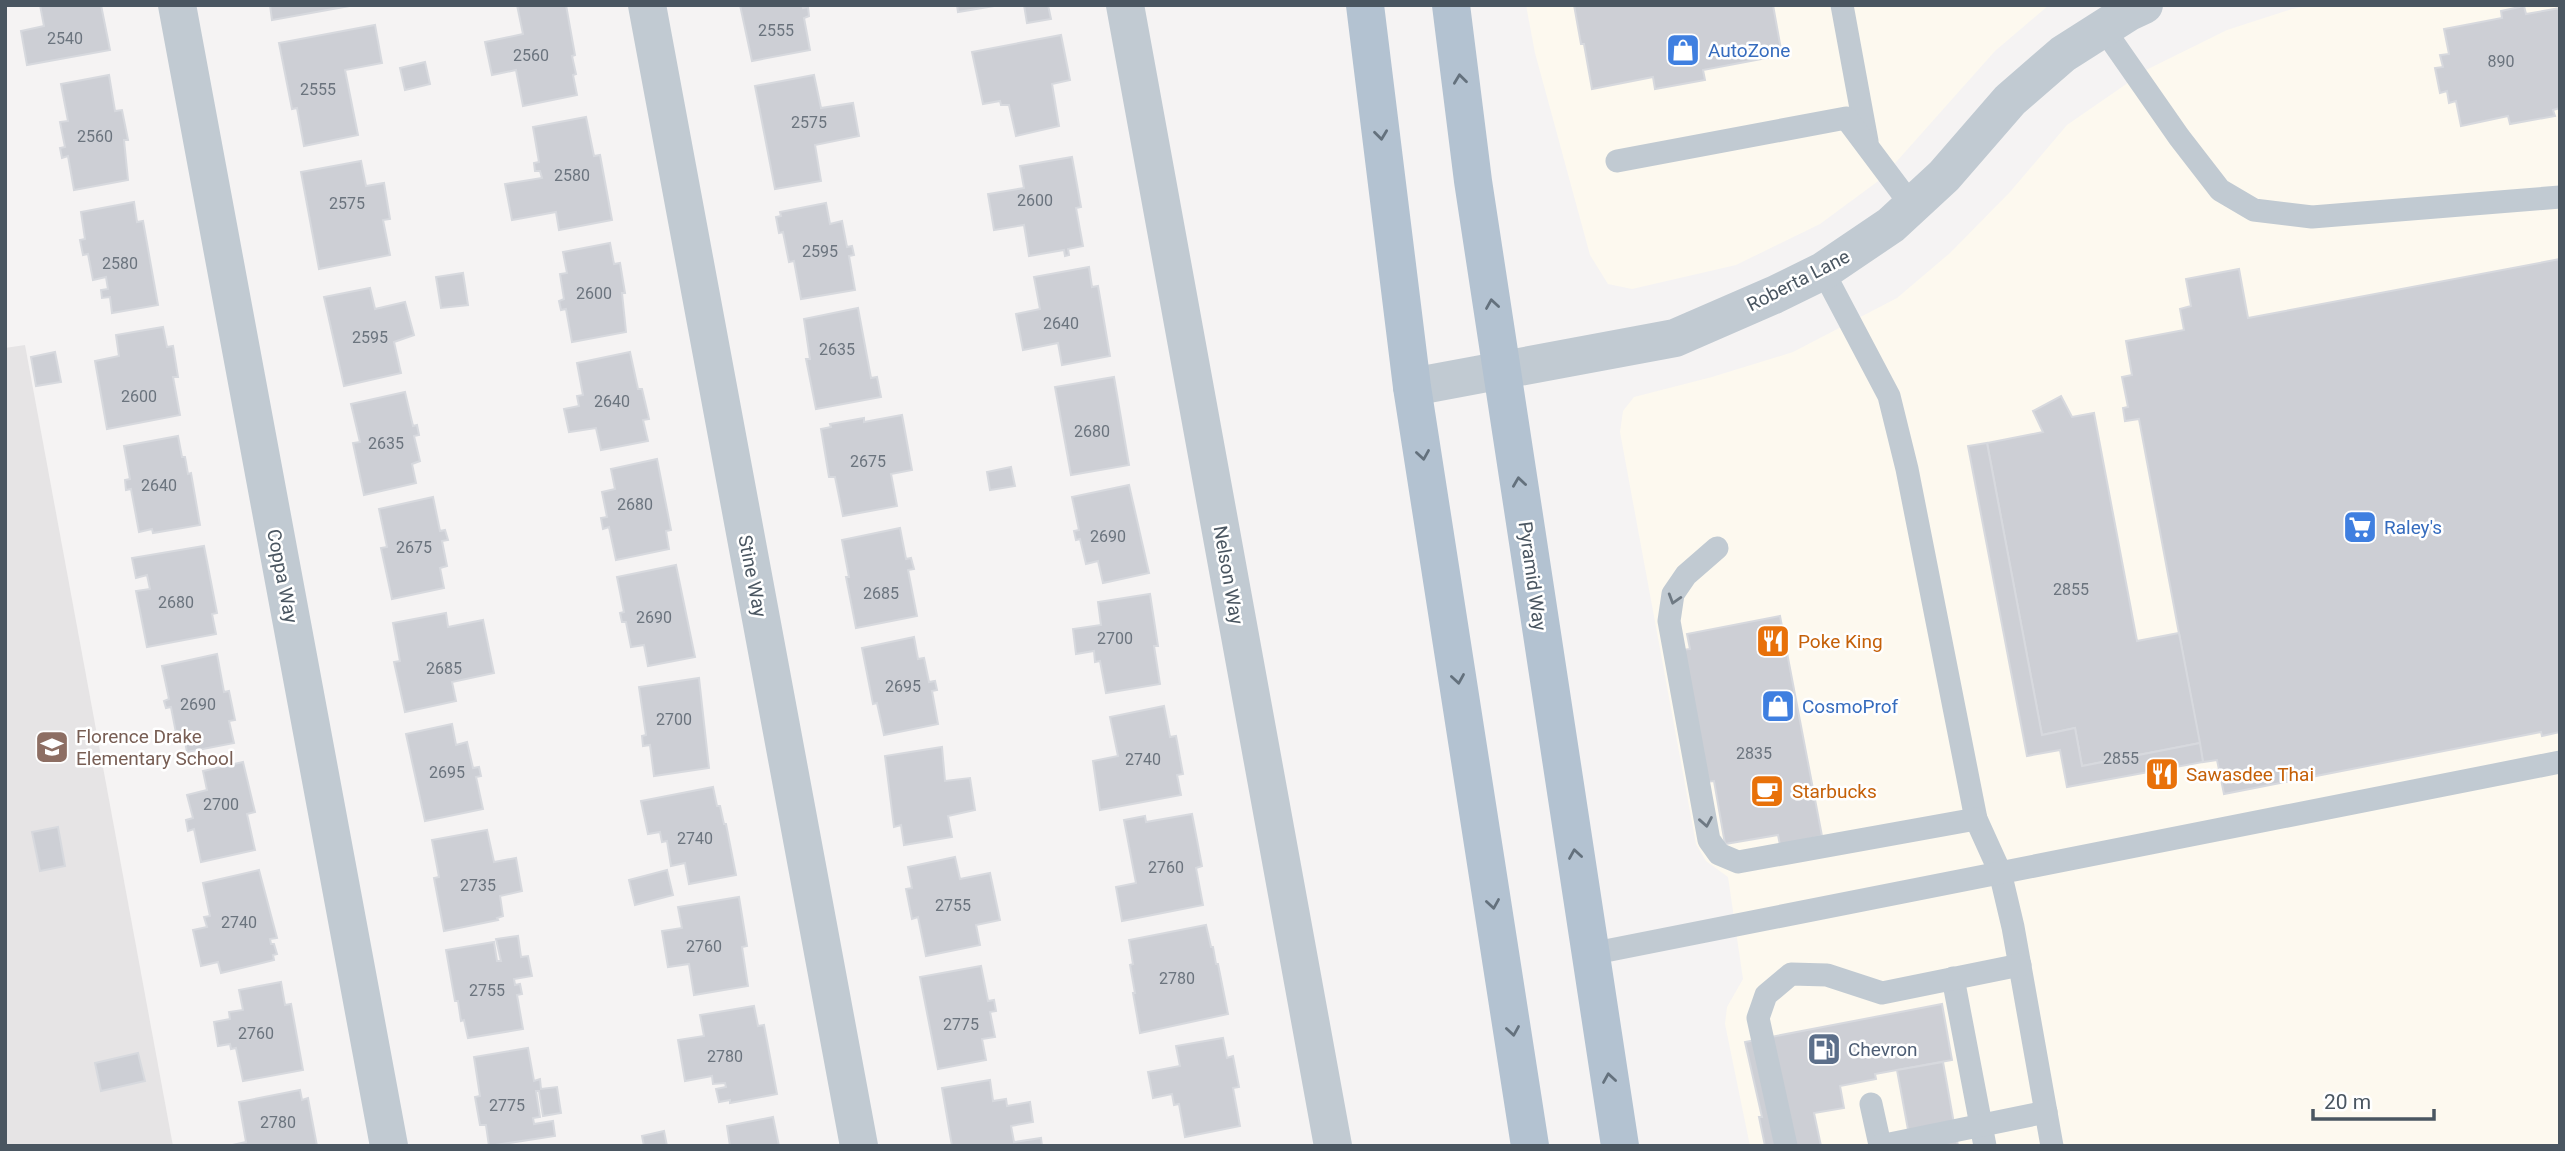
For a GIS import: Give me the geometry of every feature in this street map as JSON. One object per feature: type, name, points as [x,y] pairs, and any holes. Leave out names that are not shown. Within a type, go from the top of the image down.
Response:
[{"type":"main road","points":[[1365,5],[1412,387],[1530,1146]]},
{"type":"main road","name":"Pyramid Way","points":[[1451,5],[1473,181],[1620,1146]]},
{"type":"street","name":"Coppa Way","points":[[177,5],[389,1146]]},
{"type":"street","name":"Stine Way","points":[[647,5],[859,1146]]},
{"type":"street","name":"Nelson Way","points":[[1125,5],[1333,1146]]},
{"type":"street","name":"Roberta Lane","points":[[1412,387],[1675,338],[1823,271],[1891,225],[1944,176],[2010,100],[2063,54],[2144,5]]},
{"type":"lane","points":[[1842,5],[1868,148]]},
{"type":"lane","points":[[2103,28],[2179,137],[2220,190],[2254,210],[2312,217],[2560,197]]},
{"type":"lane","points":[[1617,161],[1846,118],[1912,206]]},
{"type":"lane","points":[[1823,271],[1888,396],[1907,469],[1976,819],[2000,872],[2020,965],[2052,1146]]},
{"type":"lane","points":[[1717,548],[1686,575],[1673,594],[1669,621],[1709,840],[1720,854],[1738,862],[1976,819]]},
{"type":"lane","points":[[1590,954],[2560,762]]},
{"type":"lane","points":[[1786,1146],[1758,1018],[1766,995],[1791,974],[1827,975],[1882,993],[2020,965]]},
{"type":"lane","points":[[1953,978],[1983,1135]]},
{"type":"lane","points":[[1871,1104],[1880,1145],[1983,1135],[2046,1112]]},
{"type":"shaded area","points":[[1526,5],[2049,5],[1995,51],[1881,179],[1820,224],[1736,265],[1632,289],[1608,284],[1590,255],[1535,53]]},
{"type":"shaded area","points":[[2313,5],[2560,5],[2560,1146],[1750,1146],[1725,1024],[1727,1007],[1743,979],[1728,877],[1706,861],[1696,844],[1620,432],[1623,411],[1634,397],[1793,352],[1897,298],[1950,253],[2010,192],[2067,125],[2148,69],[2227,30]]},
{"type":"shaded area","name":"Florence Drake Elementary School","points":[[25,345],[173,1146],[5,1146],[5,348]]},
{"type":"building","points":[[40,5],[101,5],[110,50],[27,65],[21,31],[44,26]]},
{"type":"building","points":[[270,5],[355,5],[272,20]]},
{"type":"building","points":[[517,5],[566,5],[575,55],[572,56],[577,95],[523,106],[516,70],[492,75],[485,42],[523,34]]},
{"type":"building","points":[[740,5],[808,7],[809,16],[804,18],[810,50],[752,61]]},
{"type":"building","points":[[957,5],[1000,5],[958,12]]},
{"type":"building","points":[[1024,5],[1048,5],[1051,19],[1027,23]]},
{"type":"building","name":"AutoZone","points":[[1574,5],[1773,5],[1782,55],[1703,70],[1705,80],[1655,89],[1653,77],[1592,89]]},
{"type":"building","points":[[2524,6],[2526,14],[2560,8],[2560,108],[2553,110],[2555,116],[2510,124],[2508,116],[2461,126],[2456,101],[2449,103],[2447,91],[2440,93],[2435,68],[2443,67],[2440,55],[2449,54],[2444,29],[2502,18],[2501,11]]},
{"type":"building","points":[[375,25],[382,63],[345,70],[358,135],[304,146],[297,108],[292,109],[279,43]]},
{"type":"building","points":[[1061,35],[1070,80],[1052,84],[1059,126],[1016,136],[1009,105],[1001,105],[1000,101],[983,104],[972,52]]},
{"type":"building","points":[[425,62],[430,84],[405,90],[400,68]]},
{"type":"building","points":[[109,75],[115,111],[122,110],[128,140],[124,140],[128,180],[74,190],[68,156],[62,158],[60,148],[65,147],[60,122],[68,121],[61,84]]},
{"type":"building","points":[[814,75],[821,108],[853,103],[859,136],[815,145],[821,181],[775,189],[755,86]]},
{"type":"building","points":[[586,117],[594,156],[600,155],[612,220],[559,230],[556,212],[512,220],[505,184],[542,178],[540,171],[535,171],[534,163],[539,162],[533,127]]},
{"type":"building","points":[[1072,157],[1081,207],[1076,208],[1083,246],[1068,249],[1069,255],[1065,256],[1064,250],[1029,256],[1024,225],[994,230],[988,194],[1024,188],[1020,166]]},
{"type":"building","points":[[361,161],[366,186],[384,183],[390,219],[383,220],[390,255],[319,269],[301,172]]},
{"type":"building","points":[[134,202],[137,222],[143,221],[158,305],[112,313],[110,297],[102,298],[101,290],[108,289],[106,277],[93,280],[88,254],[83,255],[80,240],[85,239],[81,212]]},
{"type":"building","points":[[826,203],[830,224],[842,221],[847,247],[852,246],[854,255],[849,256],[855,290],[801,299],[794,261],[789,262],[783,232],[779,233],[776,217],[781,216],[780,212]]},
{"type":"building","points":[[610,243],[614,264],[620,263],[625,293],[622,293],[626,332],[572,342],[566,309],[561,310],[559,301],[564,299],[560,274],[567,273],[563,252]]},
{"type":"building","name":"Raley's","points":[[2560,259],[2560,732],[2542,736],[2541,732],[2224,794],[2217,760],[2203,762],[2139,419],[2125,421],[2123,408],[2128,407],[2122,377],[2132,375],[2126,341],[2184,330],[2180,309],[2191,306],[2186,279],[2239,269],[2248,318]]},
{"type":"building","points":[[1089,267],[1092,287],[1098,286],[1110,356],[1062,365],[1058,343],[1023,350],[1016,314],[1040,309],[1034,277]]},
{"type":"building","points":[[463,273],[468,305],[441,308],[436,277]]},
{"type":"building","points":[[370,288],[375,309],[405,302],[414,335],[394,342],[401,373],[344,386],[324,297]]},
{"type":"building","points":[[858,308],[871,378],[877,377],[881,397],[816,409],[806,359],[810,359],[804,319]]},
{"type":"building","points":[[163,327],[167,347],[173,346],[178,377],[173,377],[180,415],[107,429],[95,361],[119,356],[116,335]]},
{"type":"building","points":[[55,352],[61,382],[36,386],[31,357]]},
{"type":"building","points":[[630,352],[638,389],[642,389],[649,419],[643,420],[648,441],[601,450],[596,428],[569,432],[564,409],[579,406],[577,396],[583,395],[577,363]]},
{"type":"building","points":[[1114,377],[1129,465],[1071,475],[1055,387]]},
{"type":"building","points":[[405,392],[413,426],[417,425],[419,435],[414,436],[420,461],[412,464],[416,483],[364,495],[353,443],[360,442],[351,404]]},
{"type":"building","points":[[2061,396],[2072,417],[2094,413],[2137,641],[2179,633],[2200,743],[2082,766],[2075,728],[2042,735],[1987,443],[2043,432],[2033,411]]},
{"type":"building","points":[[902,415],[912,470],[891,474],[897,506],[843,516],[835,477],[829,477],[821,429],[831,427],[830,424],[864,418],[864,422]]},
{"type":"building","points":[[178,436],[182,457],[185,457],[188,474],[191,473],[200,525],[153,533],[152,529],[139,532],[131,489],[126,490],[125,480],[130,479],[124,446]]},
{"type":"building","points":[[1987,443],[2042,735],[2075,728],[2082,766],[2200,743],[2203,762],[2067,787],[2060,750],[2027,756],[1968,446]]},
{"type":"building","points":[[657,459],[671,530],[666,531],[669,549],[616,560],[609,527],[603,529],[601,518],[607,517],[602,492],[615,489],[611,469]]},
{"type":"building","points":[[1011,467],[1015,486],[990,490],[987,472]]},
{"type":"building","points":[[1129,485],[1149,573],[1103,583],[1098,561],[1086,564],[1080,539],[1076,540],[1074,531],[1079,530],[1072,497]]},
{"type":"building","points":[[433,497],[440,531],[445,530],[448,540],[442,541],[447,566],[440,568],[444,588],[392,599],[381,548],[387,547],[379,509]]},
{"type":"building","points":[[900,528],[906,559],[911,558],[914,569],[908,570],[917,616],[856,628],[842,540]]},
{"type":"building","points":[[204,546],[217,613],[212,614],[216,634],[147,647],[136,591],[150,589],[147,575],[136,578],[132,558]]},
{"type":"building","points":[[676,565],[695,657],[648,666],[644,645],[631,647],[626,622],[622,622],[620,613],[624,612],[617,577]]},
{"type":"building","points":[[1150,594],[1158,646],[1154,646],[1160,684],[1106,693],[1100,661],[1095,662],[1094,651],[1076,654],[1073,629],[1101,625],[1098,602]]},
{"type":"building","points":[[446,613],[448,627],[483,620],[494,673],[452,682],[456,701],[405,712],[394,662],[400,661],[393,623]]},
{"type":"building","points":[[1780,616],[1822,836],[1780,845],[1778,835],[1725,844],[1714,781],[1706,782],[1682,650],[1690,649],[1687,634]]},
{"type":"building","points":[[914,637],[918,659],[924,658],[929,682],[935,681],[937,690],[932,691],[938,724],[884,735],[877,703],[873,704],[862,648]]},
{"type":"building","points":[[217,654],[224,692],[229,691],[235,720],[229,721],[234,743],[187,752],[184,736],[179,737],[176,733],[171,707],[166,708],[164,701],[169,699],[162,666]]},
{"type":"building","points":[[699,678],[709,768],[654,776],[650,745],[643,746],[642,736],[646,735],[639,687]]},
{"type":"building","points":[[1164,706],[1170,737],[1176,736],[1183,774],[1177,775],[1181,795],[1100,810],[1093,761],[1118,756],[1110,717]]},
{"type":"building","points":[[452,724],[456,745],[467,742],[473,768],[479,767],[481,776],[476,777],[483,809],[425,821],[406,734]]},
{"type":"building","points":[[942,747],[945,781],[970,778],[975,810],[948,816],[952,837],[904,845],[901,825],[894,827],[885,756]]},
{"type":"building","points":[[243,762],[255,812],[247,814],[255,850],[201,862],[194,829],[188,831],[186,820],[193,818],[187,795],[207,790],[203,771]]},
{"type":"building","points":[[713,787],[717,806],[720,806],[726,824],[736,875],[689,884],[685,863],[671,866],[667,841],[662,842],[660,832],[648,834],[641,801]]},
{"type":"building","points":[[1192,814],[1202,866],[1196,868],[1203,905],[1122,921],[1116,887],[1136,883],[1124,820],[1145,816],[1146,822]]},
{"type":"building","points":[[58,827],[65,866],[40,871],[32,832]]},
{"type":"building","points":[[487,830],[494,862],[516,858],[522,891],[500,896],[503,916],[497,918],[498,920],[444,931],[434,878],[439,877],[432,840]]},
{"type":"building","points":[[955,857],[960,879],[990,873],[1000,920],[976,925],[980,945],[926,956],[918,917],[912,919],[906,889],[912,888],[908,867]]},
{"type":"building","points":[[259,870],[277,938],[270,939],[277,954],[273,955],[274,960],[221,973],[218,962],[201,966],[193,930],[207,927],[204,917],[210,916],[203,883]]},
{"type":"building","points":[[667,870],[673,895],[635,905],[629,880]]},
{"type":"building","points":[[739,897],[747,946],[742,947],[748,986],[694,995],[689,964],[668,967],[662,931],[682,928],[678,907]]},
{"type":"building","points":[[1206,925],[1218,964],[1228,1014],[1140,1033],[1133,993],[1130,965],[1133,964],[1129,940]]},
{"type":"building","points":[[518,936],[521,957],[528,956],[532,976],[514,979],[515,985],[520,984],[522,994],[517,995],[523,1029],[468,1038],[464,1020],[461,1021],[458,1001],[455,1001],[446,950],[494,942],[497,961],[501,961],[496,939]]},
{"type":"building","points":[[981,966],[988,1001],[994,1000],[996,1011],[990,1012],[995,1037],[982,1039],[986,1060],[938,1069],[920,977]]},
{"type":"building","points":[[281,982],[285,1005],[291,1004],[303,1070],[243,1081],[236,1048],[231,1049],[230,1044],[218,1046],[214,1022],[230,1019],[229,1012],[243,1010],[239,990]]},
{"type":"building","points":[[1942,1004],[1952,1060],[1875,1074],[1876,1079],[1840,1086],[1844,1108],[1814,1113],[1821,1146],[1765,1146],[1759,1117],[1762,1117],[1745,1042]]},
{"type":"building","points":[[754,1006],[758,1026],[764,1025],[777,1094],[730,1103],[730,1100],[719,1102],[716,1089],[726,1087],[725,1083],[713,1084],[712,1076],[685,1081],[678,1040],[704,1036],[700,1015]]},
{"type":"building","points":[[1223,1038],[1227,1058],[1233,1056],[1239,1087],[1233,1088],[1240,1126],[1185,1137],[1179,1104],[1174,1105],[1172,1094],[1153,1098],[1148,1072],[1180,1066],[1176,1046]]},
{"type":"building","points":[[528,1048],[534,1081],[540,1079],[541,1089],[557,1087],[561,1113],[543,1116],[539,1091],[536,1091],[540,1117],[533,1118],[534,1124],[553,1121],[555,1136],[489,1146],[486,1125],[480,1125],[475,1097],[480,1096],[474,1057]]},
{"type":"building","points":[[138,1053],[145,1081],[101,1091],[95,1063]]},
{"type":"building","points":[[1943,1062],[1958,1146],[1911,1146],[1897,1070]]},
{"type":"building","points":[[990,1080],[993,1101],[1006,1099],[1007,1106],[1030,1102],[1033,1122],[1011,1126],[1014,1142],[1041,1138],[1042,1146],[952,1146],[942,1088]]},
{"type":"building","points":[[300,1090],[302,1100],[308,1098],[317,1146],[228,1146],[246,1142],[239,1102]]},
{"type":"building","points":[[773,1117],[779,1146],[730,1146],[727,1126]]},
{"type":"building","points":[[664,1131],[667,1146],[644,1146],[642,1136]]},
{"type":"place","name":"AutoZone","points":[[1683,50]]},
{"type":"place","name":"Raley's","points":[[2360,527]]},
{"type":"place","name":"Poke King","points":[[1773,641]]},
{"type":"place","name":"CosmoProf","points":[[1778,706]]},
{"type":"place","name":"Florence Drake Elementary School","points":[[52,747]]},
{"type":"place","name":"Sawasdee Thai","points":[[2162,774]]},
{"type":"place","name":"Starbucks","points":[[1767,791]]},
{"type":"place","name":"Chevron","points":[[1824,1049]]}]
